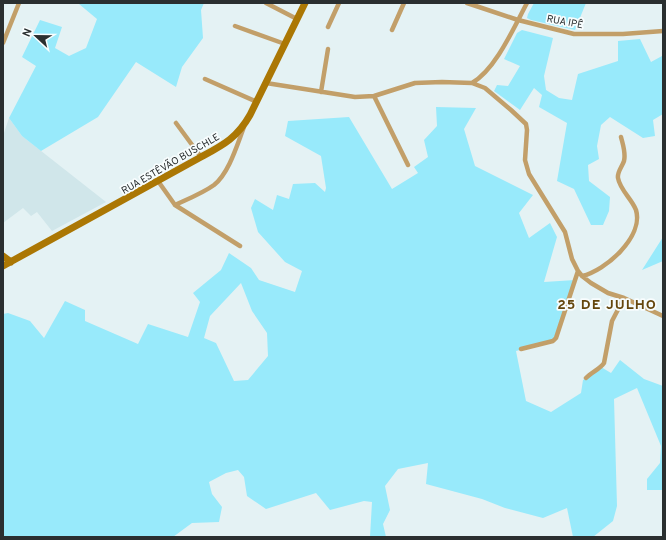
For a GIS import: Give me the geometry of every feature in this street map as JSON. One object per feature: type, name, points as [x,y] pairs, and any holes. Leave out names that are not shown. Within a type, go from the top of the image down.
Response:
[{"type":"street","points":[[3,43],[19,3]]},
{"type":"street","points":[[266,3],[297,19]]},
{"type":"street","name":"RUA ESTÊVÃO BUSCHLE","points":[[3,266],[232,139],[245,124],[257,102],[305,3]]},
{"type":"street","points":[[328,26],[339,3]]},
{"type":"street","points":[[392,30],[404,3]]},
{"type":"street","name":"RUA IPÊ","points":[[467,3],[518,20],[562,32],[581,34],[653,33],[663,31]]},
{"type":"street","points":[[472,83],[488,70],[527,3]]},
{"type":"street","points":[[235,26],[285,44]]},
{"type":"street","points":[[321,92],[328,49]]},
{"type":"street","points":[[205,79],[257,102]]},
{"type":"street","points":[[266,83],[355,97],[374,96],[410,84],[442,82],[472,83],[481,86],[490,92],[526,124],[525,160],[527,169],[534,184],[565,232],[572,259],[578,271],[591,283],[608,293],[624,298],[663,316]]},
{"type":"street","points":[[374,96],[408,165]]},
{"type":"street","points":[[176,123],[201,157]]},
{"type":"street","points":[[175,205],[208,189],[218,181],[232,159],[245,124]]},
{"type":"street","points":[[582,276],[594,273],[602,268],[630,240],[636,228],[636,212],[618,178],[618,172],[623,163],[624,157],[624,148],[620,137]]},
{"type":"street","points":[[158,181],[175,205],[240,246]]},
{"type":"street","points":[[3,256],[11,262]]},
{"type":"street","points":[[521,349],[553,341],[556,338],[578,271]]},
{"type":"street","points":[[586,378],[604,363],[612,321],[624,298]]},
{"type":"shaded area","points":[[75,3],[204,3],[201,10],[203,38],[182,67],[176,87],[136,62],[98,117],[41,151],[22,136],[9,118],[36,66],[22,57],[40,20],[62,27],[55,48],[69,56],[86,48],[97,19],[79,4]]},
{"type":"shaded area","points":[[534,3],[586,3],[575,30],[527,18]]},
{"type":"shaded area","points":[[522,30],[553,38],[544,76],[546,90],[559,98],[572,100],[578,74],[618,61],[618,41],[640,39],[651,62],[662,56],[663,114],[653,120],[655,136],[643,138],[610,117],[601,125],[597,146],[599,159],[588,165],[589,181],[610,197],[609,211],[603,225],[591,225],[574,189],[557,181],[567,123],[539,107],[542,95],[534,88],[520,110],[494,91],[497,85],[508,86],[520,66],[504,59],[517,33]]},
{"type":"shaded area","points":[[436,107],[476,108],[464,129],[475,166],[533,195],[519,213],[529,238],[550,223],[557,237],[544,282],[575,280],[553,341],[516,351],[526,401],[551,412],[581,393],[583,380],[601,367],[611,373],[620,360],[644,379],[663,386],[663,490],[647,490],[647,479],[660,463],[661,446],[637,388],[614,399],[617,506],[613,521],[593,537],[573,537],[567,508],[543,518],[505,508],[482,499],[426,484],[428,463],[398,469],[385,486],[390,510],[383,524],[386,537],[370,537],[372,502],[364,501],[330,510],[316,493],[266,509],[247,496],[244,477],[238,470],[226,473],[209,482],[212,494],[222,507],[219,522],[192,523],[173,537],[3,537],[3,314],[8,313],[30,321],[44,338],[65,301],[85,310],[85,321],[138,344],[148,324],[188,337],[200,302],[193,293],[221,270],[229,253],[251,268],[259,280],[295,292],[302,271],[285,262],[258,232],[251,208],[255,199],[273,210],[277,195],[289,199],[293,184],[315,183],[325,192],[326,188],[321,156],[285,136],[288,121],[349,117],[392,189],[418,173],[414,167],[428,157],[424,140],[437,126]],"holes":[[[241,283],[252,311],[267,333],[268,356],[248,380],[234,381],[216,343],[204,338],[210,316]]]},
{"type":"shaded area","points":[[9,118],[22,136],[106,202],[52,231],[37,212],[31,216],[23,208],[3,223],[3,136]]},
{"type":"shaded area","points":[[663,237],[663,261],[642,270]]},
{"type":"district","name":"25 DE JULHO","points":[[607,304]]}]
